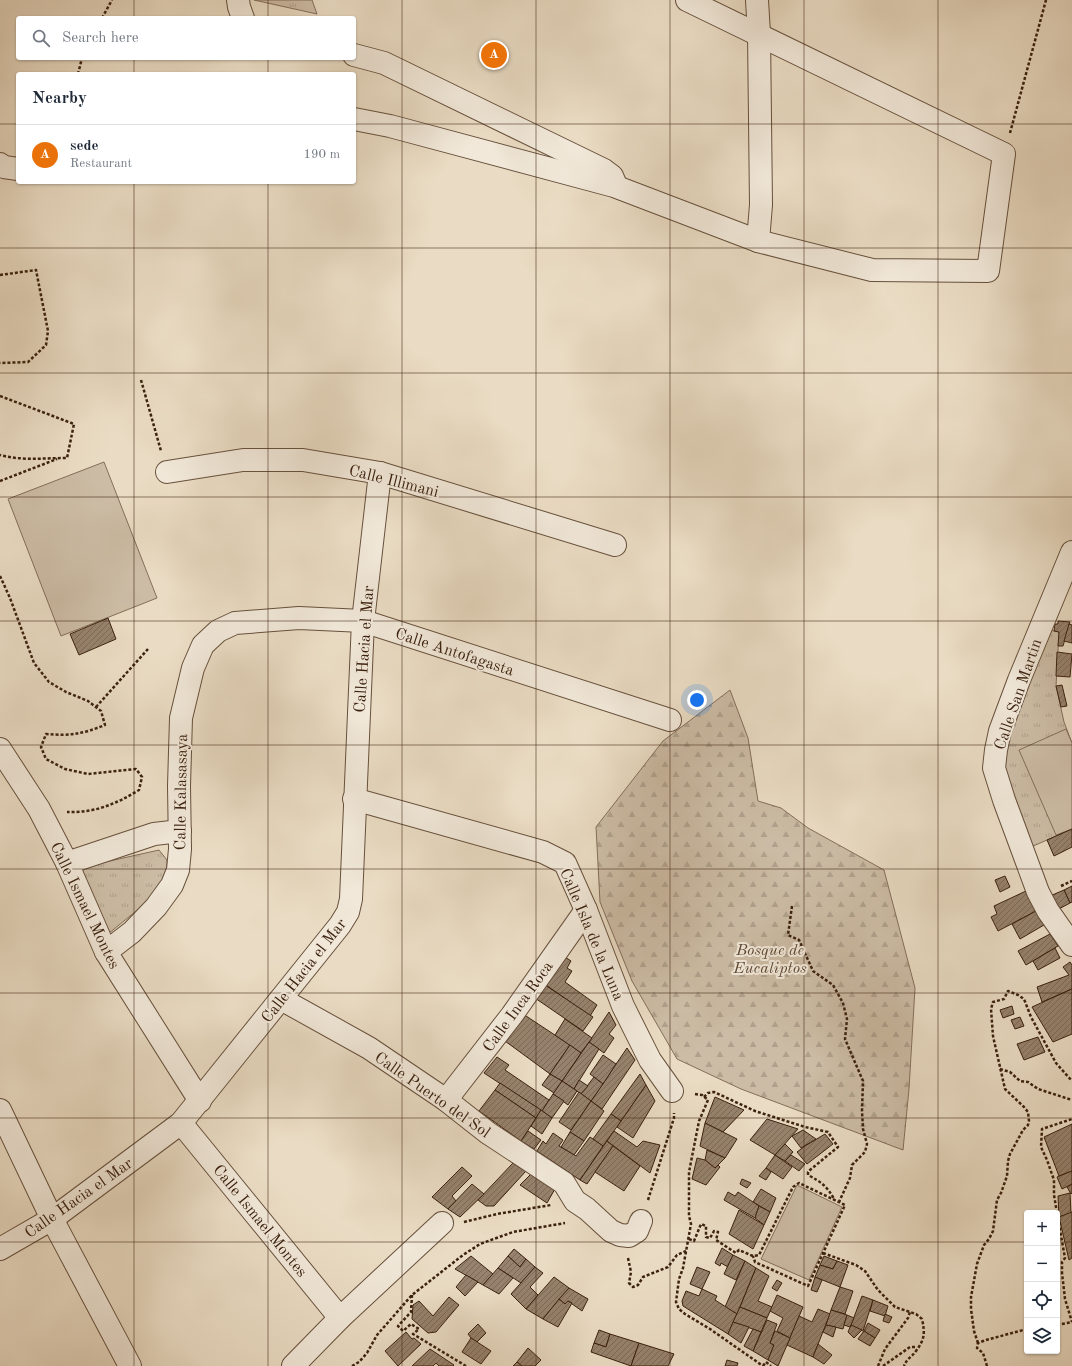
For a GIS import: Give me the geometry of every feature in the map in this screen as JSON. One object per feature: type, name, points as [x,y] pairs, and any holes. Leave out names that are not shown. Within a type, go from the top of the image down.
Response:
[{"type":"street","points":[[238,0],[242,16]]},
{"type":"street","points":[[356,120],[390,126],[614,186],[758,241],[872,270],[988,271],[1004,154],[687,0]]},
{"type":"street","points":[[757,0],[759,34],[761,205],[758,241]]},
{"type":"street","points":[[356,56],[384,63],[604,170],[612,176],[615,182],[614,186]]},
{"type":"street","points":[[0,164],[4,167],[16,168]]},
{"type":"street","name":"Calle Illimani","points":[[168,472],[243,460],[303,460],[380,473],[615,545]]},
{"type":"street","name":"Calle Hacia el Mar","points":[[0,1250],[52,1219],[182,1123],[340,925],[348,912],[351,899],[354,799],[363,621],[380,473]]},
{"type":"street","name":"Calle San Martin","points":[[1072,552],[1019,680],[1000,731],[994,768],[1004,800],[1038,892],[1048,910],[1072,945]]},
{"type":"street","name":"Calle Antofagasta","points":[[235,623],[299,618],[363,621],[670,720]]},
{"type":"street","name":"Calle Kalasasaya","points":[[106,952],[132,932],[156,907],[172,885],[178,870],[180,831],[179,786],[182,718],[193,668],[203,645],[218,630],[235,623]]},
{"type":"street","name":"Calle Ismael Montes","points":[[0,749],[39,809],[67,863],[106,952],[200,1101]]},
{"type":"street","name":"Calle Isla de la Luna","points":[[354,799],[543,852],[565,863],[586,910],[623,1006],[650,1060],[672,1091]]},
{"type":"street","points":[[67,863],[154,834],[180,831]]},
{"type":"street","name":"Calle Inca Roca","points":[[446,1100],[512,1015],[586,910]]},
{"type":"street","name":"Calle Puerto del Sol","points":[[281,999],[369,1048],[446,1100],[488,1133],[564,1184],[575,1201]]},
{"type":"street","points":[[0,1110],[52,1219],[130,1366]]},
{"type":"street","name":"Calle Ismael Montes","points":[[182,1123],[340,1318]]},
{"type":"street","points":[[575,1201],[587,1209],[611,1230],[620,1235],[629,1236],[636,1231],[641,1221]]},
{"type":"street","points":[[293,1366],[340,1318],[442,1223]]},
{"type":"path","points":[[103,16],[112,0]]},
{"type":"path","points":[[1004,154],[1046,0]]},
{"type":"path","points":[[78,72],[82,60]]},
{"type":"path","points":[[0,275],[36,270],[48,330],[46,345],[28,362],[0,363]]},
{"type":"path","points":[[141,380],[168,472]]},
{"type":"path","points":[[0,396],[74,424],[67,458],[37,459],[9,457],[0,454]]},
{"type":"path","points":[[0,481],[61,458]]},
{"type":"path","points":[[0,576],[10,598],[34,663],[49,682],[66,692],[88,701],[101,711],[105,725],[68,736],[46,734],[42,747],[46,759],[65,769],[88,774],[136,769],[142,777],[140,790],[123,800],[92,811],[69,812],[39,809]]},
{"type":"path","points":[[96,707],[148,649]]},
{"type":"path","points":[[792,906],[788,935],[799,940],[813,970],[832,985],[843,1003],[847,1019],[845,1039],[863,1081],[862,1111],[866,1144],[865,1152],[852,1165],[850,1178],[839,1202]]},
{"type":"path","points":[[987,1366],[983,1353],[977,1348],[978,1344],[974,1331],[971,1297],[977,1264],[984,1245],[989,1239],[993,1230],[997,1200],[1007,1176],[1010,1154],[1029,1121],[1028,1112],[1005,1089],[993,1036],[991,1009],[993,1002],[1004,999],[1008,991],[1024,999],[1031,1017],[1056,1063],[1072,1081]]},
{"type":"path","points":[[1000,1069],[1010,1072],[1020,1081],[1028,1082],[1038,1089],[1072,1100]]},
{"type":"path","points":[[641,1221],[674,1118],[672,1091],[702,1095],[708,1100],[699,1122],[689,1172],[689,1216],[691,1224],[683,1268],[678,1279],[676,1302],[678,1309],[763,1366],[766,1362],[771,1366]]},
{"type":"path","points":[[704,1097],[708,1093],[714,1092],[755,1111],[805,1127],[828,1132],[838,1147],[810,1170],[808,1175],[823,1184],[830,1191],[834,1200]]},
{"type":"path","points":[[1056,1210],[1054,1195],[1054,1180],[1041,1147],[1042,1129],[1072,1119]]},
{"type":"path","points":[[689,1239],[694,1241],[701,1224],[706,1226],[706,1237],[710,1238],[714,1231],[718,1232],[716,1240],[736,1253],[739,1250],[753,1256],[759,1255],[793,1187],[799,1184],[845,1205],[808,1286],[755,1262],[753,1256]]},
{"type":"path","points":[[442,1223],[462,1223],[497,1214],[575,1201]]},
{"type":"path","points":[[352,1366],[367,1353],[377,1335],[412,1295],[444,1269],[480,1244],[513,1232],[568,1223]]},
{"type":"path","points":[[1060,1230],[1065,1258],[1062,1262],[1065,1299],[1072,1322],[1060,1324]]},
{"type":"path","points":[[620,1235],[630,1265],[631,1272],[629,1283],[633,1287],[638,1285],[643,1277],[668,1267],[677,1255],[686,1251]]},
{"type":"path","points":[[823,1253],[856,1265],[865,1271],[878,1290],[895,1307],[916,1314],[922,1319],[925,1334],[916,1351],[907,1360],[904,1366]]},
{"type":"path","points":[[412,1295],[412,1312],[398,1326],[403,1330],[411,1324],[419,1329],[413,1334],[466,1366]]},
{"type":"path","points":[[878,1366],[885,1349],[908,1318],[910,1312]]},
{"type":"path","points":[[978,1344],[986,1340],[1024,1330]]},
{"type":"path","points":[[883,1366],[910,1347],[918,1347]]},
{"type":"green space","points":[[254,0],[312,0],[317,14]]},
{"type":"green space","points":[[104,462],[157,598],[61,636],[8,499]]},
{"type":"green space","points":[[1049,630],[1059,632],[1056,686],[1064,722],[1072,743],[1072,829],[1031,847],[1003,762],[1011,728]]},
{"type":"green space","name":"Bosque de Eucaliptos","points":[[730,690],[748,738],[758,801],[781,808],[808,828],[884,870],[915,988],[909,1089],[903,1150],[741,1089],[677,1059],[632,981],[600,902],[596,827],[663,741]]},
{"type":"green space","points":[[1066,729],[1072,743],[1072,829],[1056,835],[1019,750]]},
{"type":"green space","points":[[159,850],[167,860],[166,884],[108,934],[74,869]]},
{"type":"green space","points":[[797,1185],[842,1207],[809,1280],[761,1259]]},
{"type":"building","points":[[108,618],[116,639],[79,655],[70,634]]},
{"type":"building","points":[[1058,621],[1070,622],[1063,646],[1058,646],[1059,632],[1054,631],[1055,624],[1058,624]]},
{"type":"building","points":[[1069,624],[1072,625],[1072,643],[1064,641]]},
{"type":"building","points":[[1057,652],[1072,654],[1070,677],[1056,676]]},
{"type":"building","points":[[1062,685],[1067,706],[1061,707],[1056,686]]},
{"type":"building","points":[[1072,829],[1072,847],[1054,856],[1047,840]]},
{"type":"building","points":[[1005,876],[1010,887],[1000,892],[995,880]]},
{"type":"building","points":[[1072,886],[1072,902],[1070,903],[1064,890]]},
{"type":"building","points":[[1064,890],[1070,903],[1057,910],[1050,896]]},
{"type":"building","points":[[1026,891],[1036,911],[998,931],[991,917],[997,914],[994,906]]},
{"type":"building","points":[[1036,911],[1044,925],[1020,939],[1012,924]]},
{"type":"building","points":[[1050,934],[1058,946],[1026,965],[1018,951]]},
{"type":"building","points":[[1055,948],[1060,958],[1038,970],[1033,961]]},
{"type":"building","points":[[565,957],[571,961],[567,968],[572,971],[565,982],[597,1005],[590,1016],[546,985]]},
{"type":"building","points":[[1070,962],[1072,965],[1072,989],[1042,1002],[1037,987],[1069,975],[1063,967]]},
{"type":"building","points":[[545,985],[593,1017],[583,1031],[535,998]]},
{"type":"building","points":[[1072,989],[1072,1034],[1053,1042],[1032,1007]]},
{"type":"building","points":[[1012,1006],[1014,1014],[1003,1018],[1000,1010]]},
{"type":"building","points":[[609,1012],[616,1025],[609,1034],[614,1038],[604,1053],[589,1042]]},
{"type":"building","points":[[523,1014],[570,1045],[550,1074],[505,1041]]},
{"type":"building","points":[[1020,1017],[1024,1026],[1015,1029],[1011,1020]]},
{"type":"building","points":[[565,1019],[592,1038],[581,1053],[555,1035]]},
{"type":"building","points":[[1038,1037],[1045,1052],[1024,1060],[1017,1044]]},
{"type":"building","points":[[589,1042],[599,1049],[574,1089],[562,1081]]},
{"type":"building","points":[[570,1045],[581,1053],[562,1081],[550,1074]]},
{"type":"building","points":[[627,1048],[635,1060],[602,1109],[591,1101]]},
{"type":"building","points":[[603,1055],[616,1064],[603,1084],[590,1074]]},
{"type":"building","points":[[497,1057],[509,1065],[505,1070],[549,1100],[542,1111],[484,1073]]},
{"type":"building","points":[[550,1074],[562,1081],[554,1093],[542,1085]]},
{"type":"building","points":[[640,1074],[646,1085],[621,1121],[611,1114]]},
{"type":"building","points":[[594,1077],[603,1084],[591,1101],[581,1094]]},
{"type":"building","points":[[579,1080],[588,1086],[581,1094],[574,1089]]},
{"type":"building","points":[[562,1081],[577,1091],[568,1105],[553,1094]]},
{"type":"building","points":[[500,1083],[541,1110],[536,1118],[495,1090]]},
{"type":"building","points":[[646,1085],[655,1101],[633,1138],[617,1127]]},
{"type":"building","points":[[495,1090],[536,1118],[521,1141],[479,1111]]},
{"type":"building","points":[[579,1092],[591,1101],[571,1130],[559,1122]]},
{"type":"building","points":[[553,1094],[564,1101],[552,1118],[542,1111]]},
{"type":"building","points":[[715,1097],[744,1110],[723,1132],[705,1123]]},
{"type":"building","points":[[591,1101],[604,1111],[584,1141],[570,1132]]},
{"type":"building","points":[[541,1110],[552,1118],[542,1134],[531,1126]]},
{"type":"building","points":[[611,1114],[621,1121],[603,1146],[593,1139]]},
{"type":"building","points":[[767,1119],[798,1129],[775,1155],[750,1140]]},
{"type":"building","points":[[705,1123],[737,1139],[725,1158],[700,1146]]},
{"type":"building","points":[[1072,1124],[1072,1171],[1059,1176],[1044,1137]]},
{"type":"building","points":[[803,1130],[816,1139],[801,1148],[792,1136]]},
{"type":"building","points":[[528,1131],[541,1140],[534,1149],[521,1141]]},
{"type":"building","points":[[614,1131],[637,1147],[643,1141],[660,1145],[650,1173],[607,1141]]},
{"type":"building","points":[[570,1132],[584,1141],[574,1155],[561,1147]]},
{"type":"building","points":[[553,1133],[563,1140],[559,1146],[576,1156],[590,1137],[603,1146],[580,1180],[537,1151],[543,1141],[546,1144]]},
{"type":"building","points":[[825,1134],[833,1144],[807,1164],[797,1152]]},
{"type":"building","points":[[607,1141],[613,1146],[587,1184],[580,1180]]},
{"type":"building","points":[[785,1144],[793,1152],[785,1161],[775,1155]]},
{"type":"building","points":[[613,1146],[640,1166],[624,1191],[595,1172]]},
{"type":"building","points":[[707,1150],[725,1158],[715,1168],[705,1160]]},
{"type":"building","points":[[775,1155],[792,1167],[783,1179],[766,1168]]},
{"type":"building","points":[[791,1155],[805,1164],[799,1171],[785,1161]]},
{"type":"building","points":[[697,1158],[705,1160],[715,1168],[718,1165],[720,1167],[706,1185],[692,1179]]},
{"type":"building","points":[[513,1163],[526,1171],[494,1206],[486,1206],[478,1200]]},
{"type":"building","points":[[462,1167],[472,1176],[452,1196],[456,1201],[448,1209],[432,1197]]},
{"type":"building","points":[[766,1168],[771,1172],[766,1180],[759,1176]]},
{"type":"building","points":[[1072,1171],[1072,1184],[1062,1189],[1057,1177]]},
{"type":"building","points":[[531,1174],[556,1187],[547,1203],[520,1185]]},
{"type":"building","points":[[742,1179],[751,1183],[747,1188],[740,1184]]},
{"type":"building","points":[[472,1184],[484,1194],[460,1217],[448,1209]]},
{"type":"building","points":[[1072,1184],[1072,1193],[1071,1194],[1067,1187]]},
{"type":"building","points":[[761,1189],[776,1198],[770,1212],[753,1202]]},
{"type":"building","points":[[728,1192],[735,1196],[738,1192],[759,1206],[755,1218],[724,1200]]},
{"type":"building","points":[[1070,1193],[1071,1213],[1060,1217],[1058,1196]]},
{"type":"building","points":[[759,1206],[770,1212],[764,1225],[755,1218]]},
{"type":"building","points":[[739,1210],[764,1225],[753,1249],[729,1234]]},
{"type":"building","points":[[1072,1212],[1072,1258],[1069,1260],[1060,1221],[1060,1217]]},
{"type":"building","points":[[722,1248],[733,1255],[728,1267],[721,1263],[720,1266],[715,1263]]},
{"type":"building","points":[[514,1249],[526,1259],[520,1267],[508,1256]]},
{"type":"building","points":[[733,1255],[745,1261],[736,1280],[724,1274]]},
{"type":"building","points":[[471,1256],[493,1274],[483,1285],[455,1269]]},
{"type":"building","points":[[508,1256],[520,1267],[526,1259],[535,1267],[521,1283],[498,1268]]},
{"type":"building","points":[[824,1256],[837,1261],[833,1269],[820,1265]]},
{"type":"building","points":[[745,1261],[756,1268],[737,1314],[725,1307]]},
{"type":"building","points":[[837,1261],[848,1265],[840,1287],[815,1277],[820,1265],[833,1269]]},
{"type":"building","points":[[535,1267],[543,1273],[530,1287],[538,1295],[526,1309],[511,1294]]},
{"type":"building","points":[[697,1267],[710,1272],[702,1289],[690,1284]]},
{"type":"building","points":[[498,1268],[513,1278],[499,1294],[483,1285]]},
{"type":"building","points":[[756,1268],[769,1276],[758,1301],[772,1307],[767,1318],[740,1307]]},
{"type":"building","points":[[466,1275],[478,1282],[465,1296],[456,1287]]},
{"type":"building","points":[[554,1277],[569,1288],[543,1319],[526,1309]]},
{"type":"building","points":[[815,1277],[822,1280],[817,1292],[811,1290]]},
{"type":"building","points":[[777,1280],[782,1283],[777,1291],[772,1288]]},
{"type":"building","points":[[840,1287],[853,1291],[845,1314],[831,1310]]},
{"type":"building","points":[[569,1288],[588,1299],[582,1311],[568,1301],[565,1304],[559,1299]]},
{"type":"building","points":[[702,1289],[717,1296],[715,1300],[737,1314],[728,1334],[683,1306],[682,1301],[686,1291],[699,1296]]},
{"type":"building","points":[[777,1295],[803,1307],[790,1338],[777,1331],[783,1318],[770,1311]]},
{"type":"building","points":[[862,1296],[873,1300],[863,1331],[851,1325]]},
{"type":"building","points":[[449,1297],[459,1305],[436,1332],[428,1333],[412,1319],[413,1305],[419,1301],[433,1316]]},
{"type":"building","points":[[559,1299],[565,1304],[568,1301],[572,1303],[558,1327],[543,1319]]},
{"type":"building","points":[[873,1300],[888,1306],[885,1316],[870,1311]]},
{"type":"building","points":[[740,1307],[767,1318],[761,1332],[733,1322]]},
{"type":"building","points":[[818,1309],[830,1314],[813,1357],[787,1345],[799,1316],[812,1322]]},
{"type":"building","points":[[831,1310],[847,1315],[843,1329],[826,1325]]},
{"type":"building","points":[[885,1314],[892,1317],[889,1323],[883,1321]]},
{"type":"building","points":[[847,1315],[854,1318],[850,1327],[844,1325]]},
{"type":"building","points":[[767,1320],[777,1324],[770,1343],[774,1345],[768,1360],[753,1351]]},
{"type":"building","points":[[733,1322],[749,1327],[741,1343],[728,1334]]},
{"type":"building","points":[[868,1323],[880,1330],[875,1338],[864,1331]]},
{"type":"building","points":[[478,1324],[486,1333],[477,1342],[468,1334]]},
{"type":"building","points":[[826,1325],[836,1327],[833,1337],[823,1332]]},
{"type":"building","points":[[851,1325],[862,1330],[854,1338],[848,1332]]},
{"type":"building","points":[[753,1329],[761,1332],[753,1351],[744,1346]]},
{"type":"building","points":[[599,1330],[610,1334],[606,1347],[594,1343]]},
{"type":"building","points":[[775,1331],[790,1338],[778,1366],[768,1360],[774,1345],[770,1343]]},
{"type":"building","points":[[864,1331],[875,1338],[870,1346],[858,1339]]},
{"type":"building","points":[[406,1332],[412,1339],[414,1338],[421,1344],[398,1366],[385,1351]]},
{"type":"building","points":[[610,1334],[639,1343],[631,1366],[591,1352],[594,1343],[606,1347]]},
{"type":"building","points":[[471,1338],[491,1351],[481,1364],[462,1352]]},
{"type":"building","points":[[639,1343],[674,1354],[668,1366],[631,1366]]},
{"type":"building","points":[[818,1344],[832,1355],[824,1364],[813,1357]]},
{"type":"building","points":[[528,1348],[541,1360],[535,1366],[522,1366],[517,1362]]},
{"type":"building","points":[[430,1349],[454,1365],[439,1366],[436,1363],[433,1366],[412,1366]]},
{"type":"building","points":[[727,1360],[738,1363],[737,1366],[725,1366]]},
{"type":"building","points":[[517,1362],[522,1366],[513,1366]]},
{"type":"place","name":"sede","points":[[494,55]]}]
